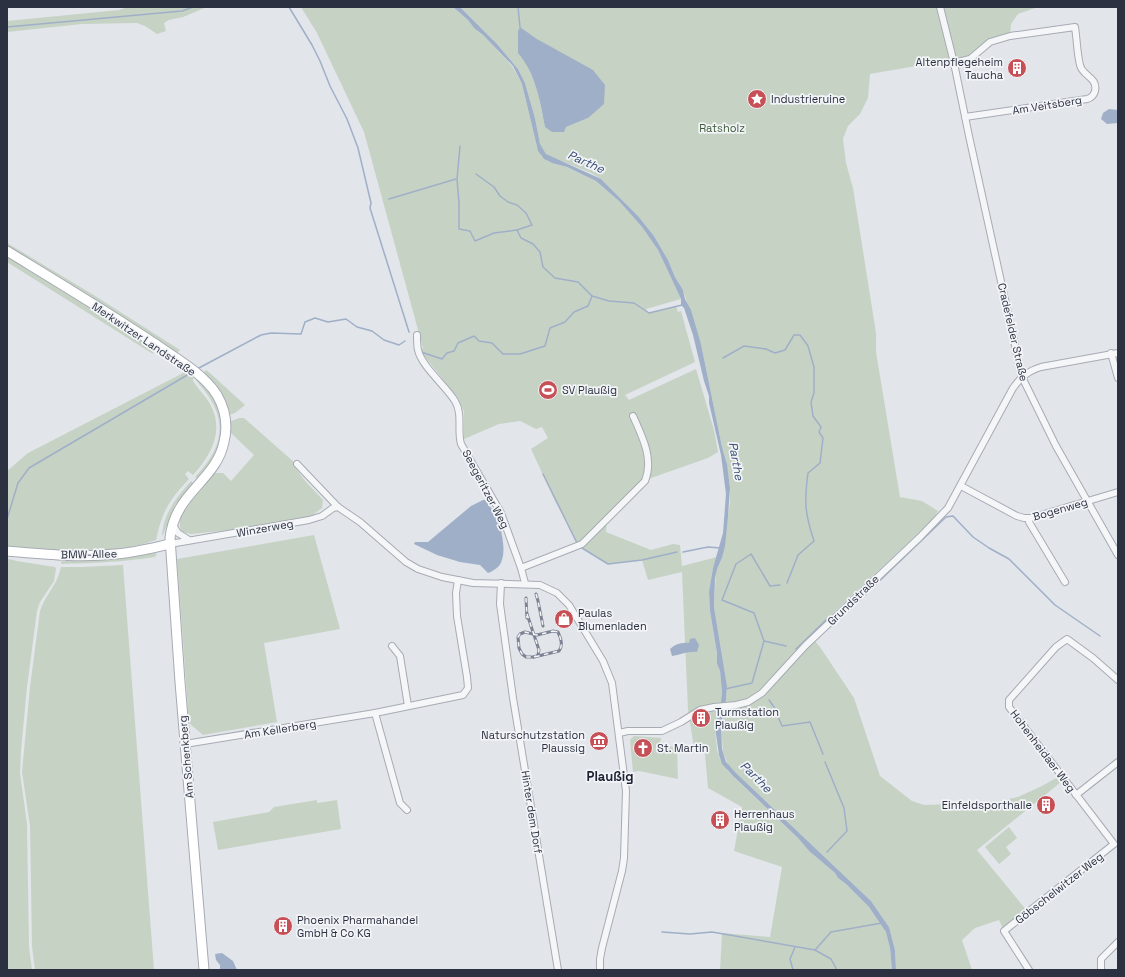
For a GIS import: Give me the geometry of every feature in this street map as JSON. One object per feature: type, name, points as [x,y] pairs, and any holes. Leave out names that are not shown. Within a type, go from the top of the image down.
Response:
[{"type":"main road","name":"Merkwitzer Landstraße","points":[[7,251],[140,334],[193,371],[210,387],[216,395],[225,419],[226,436],[222,450],[215,465],[179,507],[172,524],[170,544]]},
{"type":"main road","name":"BMW-Allee","points":[[7,551],[87,556],[134,552],[170,544]]},
{"type":"main road","name":"Am Schenkberg","points":[[170,544],[204,970]]},
{"type":"street","points":[[940,7],[954,63],[965,117]]},
{"type":"street","name":"Am Veitsberg","points":[[954,63],[970,59],[990,42],[1003,38],[1075,28],[1080,68],[1094,81],[1096,86],[1094,94],[1090,98],[1086,99],[965,117]]},
{"type":"street","name":"Cradefelder Straße","points":[[965,117],[1022,377],[1056,446],[1118,555]]},
{"type":"street","name":"Seegeritzer Weg","points":[[417,335],[418,352],[430,371],[456,402],[459,412],[459,438],[461,444],[501,513],[526,583]]},
{"type":"street","points":[[1022,377],[1032,370],[1041,367],[1115,353],[1118,378]]},
{"type":"street","name":"Grundstraße","points":[[619,733],[628,731],[662,731],[681,722],[700,710],[748,702],[762,693],[805,646],[920,537],[948,508],[1013,388],[1022,377]]},
{"type":"street","points":[[521,568],[582,544],[645,481],[648,473],[647,453],[633,416]]},
{"type":"street","points":[[297,464],[338,506],[360,522],[406,562],[418,569],[436,575],[473,582],[540,584],[557,593],[569,605],[603,661],[612,683],[626,791],[624,858],[601,954],[600,970]]},
{"type":"street","name":"Bogenweg","points":[[961,486],[1017,516],[1028,518],[1118,492]]},
{"type":"street","name":"Winzerweg","points":[[170,544],[309,520],[322,516],[338,506]]},
{"type":"street","points":[[1028,518],[1065,582]]},
{"type":"street","points":[[172,524],[178,533],[189,540]]},
{"type":"street","name":"Am Kellerberg","points":[[185,744],[375,713],[463,695],[468,688],[457,616],[456,593],[458,580]]},
{"type":"street","name":"Hinter dem Dorf","points":[[501,583],[500,604],[513,698],[558,970]]},
{"type":"street","name":"Hohenheidaer Weg","points":[[1114,844],[1009,707],[1009,700],[1056,647],[1067,639],[1093,658],[1118,680]]},
{"type":"street","points":[[392,646],[400,656],[408,706]]},
{"type":"street","points":[[375,713],[400,803],[407,810]]},
{"type":"street","points":[[1076,795],[1118,762]]},
{"type":"street","name":"Göbschelwitzer Weg","points":[[1029,970],[1004,931],[1114,844]]},
{"type":"street","points":[[1101,970],[1101,959],[1118,942]]},
{"type":"green space","points":[[128,7],[207,7],[183,17],[169,20],[164,23],[166,31],[157,34],[145,26],[137,23],[82,24],[7,32],[7,21],[119,10]]},
{"type":"green space","points":[[301,7],[453,7],[483,35],[512,66],[522,84],[537,147],[542,157],[549,162],[567,167],[596,181],[619,201],[642,227],[658,250],[681,299],[646,309],[649,313],[676,306],[678,312],[681,311],[695,362],[625,395],[629,400],[696,369],[714,430],[718,452],[708,458],[651,478],[607,521],[606,532],[651,550],[673,544],[680,545],[682,566],[717,557],[713,568],[709,594],[710,611],[717,653],[717,664],[720,671],[722,692],[720,710],[715,727],[717,750],[720,759],[728,771],[741,784],[869,907],[882,924],[887,934],[892,970],[720,970],[722,933],[770,937],[782,867],[734,851],[742,807],[708,788],[705,754],[694,748],[688,710],[682,572],[648,580],[642,560],[608,564],[582,548],[577,543],[568,523],[556,503],[531,449],[548,438],[542,427],[536,429],[520,421],[499,424],[464,439],[464,412],[458,398],[421,352],[423,348],[364,132],[317,33]]},
{"type":"green space","name":"Ratsholz","points":[[460,7],[1038,7],[1018,14],[1011,24],[1010,36],[991,42],[970,58],[965,60],[959,62],[945,61],[870,74],[868,98],[860,114],[848,126],[843,139],[846,163],[853,188],[876,333],[876,352],[900,497],[922,501],[938,511],[933,519],[810,635],[820,647],[854,698],[880,776],[912,801],[924,805],[952,804],[972,807],[1018,797],[1058,777],[1061,782],[977,850],[1028,912],[1004,931],[999,920],[975,928],[962,940],[972,970],[896,970],[895,950],[889,927],[871,901],[728,765],[723,752],[721,723],[726,700],[727,686],[714,607],[716,571],[722,558],[730,502],[730,488],[726,459],[722,447],[701,344],[683,290],[654,236],[638,216],[601,179],[591,173],[546,154],[540,145],[535,118],[525,83],[518,69],[497,44]],"holes":[[[520,27],[557,51],[588,118],[566,127],[545,127],[537,87],[525,61]]]},
{"type":"green space","points":[[7,243],[92,294],[180,350],[175,355],[7,249]]},
{"type":"green space","points":[[7,254],[155,347],[153,354],[7,262]]},
{"type":"green space","points":[[206,370],[245,405],[235,413],[229,415],[201,375]]},
{"type":"green space","points":[[187,371],[193,377],[193,381],[210,404],[214,414],[216,433],[210,451],[200,467],[193,475],[188,471],[185,474],[189,479],[176,493],[167,507],[156,540],[120,549],[101,551],[63,551],[7,548],[7,471],[28,453]]},
{"type":"green space","points":[[197,377],[208,388],[218,405],[223,426],[217,455],[199,479],[195,477],[210,458],[219,438],[220,428],[214,406],[206,392],[196,380]]},
{"type":"green space","points":[[239,418],[244,418],[295,463],[293,465],[323,500],[322,508],[314,515],[307,517],[231,530],[191,534],[182,532],[180,525],[184,508],[202,485],[214,473],[223,473],[231,481],[254,455],[230,432],[229,422]]},
{"type":"green space","points":[[191,481],[194,484],[175,505],[162,535],[168,512],[176,499]]},
{"type":"green space","points":[[314,535],[340,629],[264,643],[277,722],[203,735],[189,723],[177,559]]},
{"type":"green space","points":[[154,553],[157,554],[155,557],[143,559],[61,564],[62,560],[116,558]]},
{"type":"green space","points":[[7,559],[55,567],[56,569],[54,581],[40,602],[37,611],[27,687],[21,751],[20,773],[27,824],[29,947],[32,970],[7,970]]},
{"type":"green space","points":[[123,565],[154,970],[35,970],[32,947],[30,826],[22,772],[30,687],[40,611],[57,579],[61,567]]},
{"type":"green space","points":[[634,736],[661,738],[660,745],[666,747],[667,745],[677,749],[678,779],[639,771],[633,772],[630,740]]},
{"type":"green space","points":[[317,800],[317,803],[337,800],[341,829],[218,850],[213,822],[269,812],[274,807]]},
{"type":"green space","points":[[1009,827],[1017,838],[1006,847],[1011,854],[999,864],[985,847]]},
{"type":"water","points":[[453,7],[460,7],[497,44],[518,69],[525,83],[535,118],[540,144],[546,154],[601,179],[638,216],[654,236],[683,290],[685,299],[691,310],[701,344],[722,447],[727,464],[730,488],[725,546],[715,578],[714,607],[727,686],[726,700],[721,723],[722,749],[726,762],[871,901],[889,927],[895,950],[896,970],[892,970],[890,948],[886,932],[869,907],[838,878],[835,873],[809,851],[798,838],[734,777],[722,764],[719,755],[715,727],[720,710],[722,692],[710,611],[709,592],[713,568],[723,533],[726,494],[721,455],[709,403],[709,396],[693,335],[684,308],[681,305],[681,299],[658,250],[642,227],[619,201],[596,181],[567,167],[544,159],[538,151],[522,84],[513,66],[483,35],[474,28],[468,20]]},
{"type":"water","points":[[520,27],[537,39],[593,70],[605,85],[604,104],[588,118],[566,127],[564,132],[552,132],[545,127],[539,98],[533,79],[518,53],[518,31]]},
{"type":"water","points":[[1109,109],[1118,110],[1118,123],[1107,124],[1101,119],[1103,113]]},
{"type":"water","points":[[483,500],[487,500],[491,508],[494,510],[499,522],[502,538],[502,560],[499,566],[494,570],[488,573],[480,565],[460,562],[437,555],[414,544],[415,542],[428,542],[471,506]]},
{"type":"water","points":[[695,638],[699,645],[697,652],[672,656],[670,649],[672,647],[679,644],[689,643],[690,639]]},
{"type":"water","points":[[222,953],[233,961],[237,970],[220,970],[220,965],[216,960],[215,954]]},
{"type":"waterway","points":[[7,27],[182,11],[193,7]]},
{"type":"waterway","points":[[289,7],[320,61],[330,86],[347,119],[358,148],[371,203],[370,208],[409,332]]},
{"type":"waterway","points":[[518,7],[520,27]]},
{"type":"waterway","points":[[460,146],[457,179],[459,229],[470,231],[475,241],[494,233],[517,230],[521,238],[533,244],[540,252],[543,267],[555,278],[578,282],[592,296]]},
{"type":"waterway","points":[[476,174],[494,187],[500,196],[508,202],[517,205],[526,213],[532,225],[517,230]]},
{"type":"waterway","points":[[389,199],[456,179]]},
{"type":"waterway","points":[[421,352],[442,359],[447,353],[454,351],[458,343],[474,336],[479,341],[492,343],[503,354],[520,354],[545,346],[550,328],[565,322],[574,312],[588,306],[592,296],[609,301],[634,303],[649,313],[682,305]]},
{"type":"waterway","points":[[197,369],[261,335],[271,333],[301,334],[305,322],[315,318],[328,322],[346,319],[357,327],[372,331],[384,340],[399,345],[405,341]]},
{"type":"waterway","points":[[723,358],[744,346],[766,349],[775,353],[785,350],[794,335],[800,335],[808,346],[814,367],[814,393],[811,402],[813,416],[821,427],[819,432],[823,438],[820,463],[808,473],[807,483],[806,508],[814,541],[798,555],[787,583]]},
{"type":"waterway","points":[[7,519],[18,483],[29,468],[189,374]]},
{"type":"waterway","points":[[543,474],[577,543]]},
{"type":"waterway","points":[[872,588],[946,517],[953,516],[973,537],[1009,559],[1055,605],[1100,636]]},
{"type":"waterway","points":[[683,552],[708,547],[720,548]]},
{"type":"waterway","points":[[582,548],[608,564],[642,560],[677,552]]},
{"type":"waterway","points":[[725,689],[752,683],[764,641],[754,613],[722,600],[736,564],[751,554],[770,586],[780,585]]},
{"type":"waterway","points":[[844,615],[868,592]]},
{"type":"waterway","points":[[796,649],[829,617]]},
{"type":"waterway","points":[[764,641],[786,646]]},
{"type":"waterway","points":[[769,700],[774,707],[782,726],[810,722],[823,754]]},
{"type":"waterway","points":[[825,762],[844,808],[847,831],[827,852]]},
{"type":"waterway","points":[[662,932],[690,934],[712,932],[815,950],[831,932],[882,923]]},
{"type":"waterway","points":[[793,970],[790,959],[795,947]]},
{"type":"waterway","points":[[815,950],[831,959],[837,970]]},
{"type":"railway","points":[[536,594],[543,626]]},
{"type":"railway","points":[[526,598],[527,618]]},
{"type":"railway","points":[[527,614],[539,650],[538,655],[534,657]]},
{"type":"railway","points":[[553,631],[558,632],[560,637],[561,644],[559,651],[534,657],[526,657],[522,654],[519,648],[518,637],[520,634],[525,632],[537,635],[553,631]]},
{"type":"place","name":"Altenpflegeheim Taucha","points":[[1017,68]]},
{"type":"place","name":"Industrieruine","points":[[757,99]]},
{"type":"place","name":"SV Plaußig","points":[[548,390]]},
{"type":"place","name":"Paulas Blumenladen","points":[[564,619]]},
{"type":"place","name":"Turmstation Plaußig","points":[[701,718]]},
{"type":"place","name":"Naturschutzstation Plaussig","points":[[599,741]]},
{"type":"place","name":"St. Martin","points":[[643,748]]},
{"type":"place","name":"Einfeldsporthalle","points":[[1046,805]]},
{"type":"place","name":"Herrenhaus Plaußig","points":[[720,820]]},
{"type":"place","name":"Phoenix Pharmahandel GmbH & Co KG","points":[[283,926]]},
{"type":"district","name":"Plaußig","points":[[610,776]]},
{"type":"water label","name":"Parthe","points":[[586,162]]},
{"type":"water label","name":"Parthe","points":[[736,461]]},
{"type":"water label","name":"Parthe","points":[[756,777]]}]
